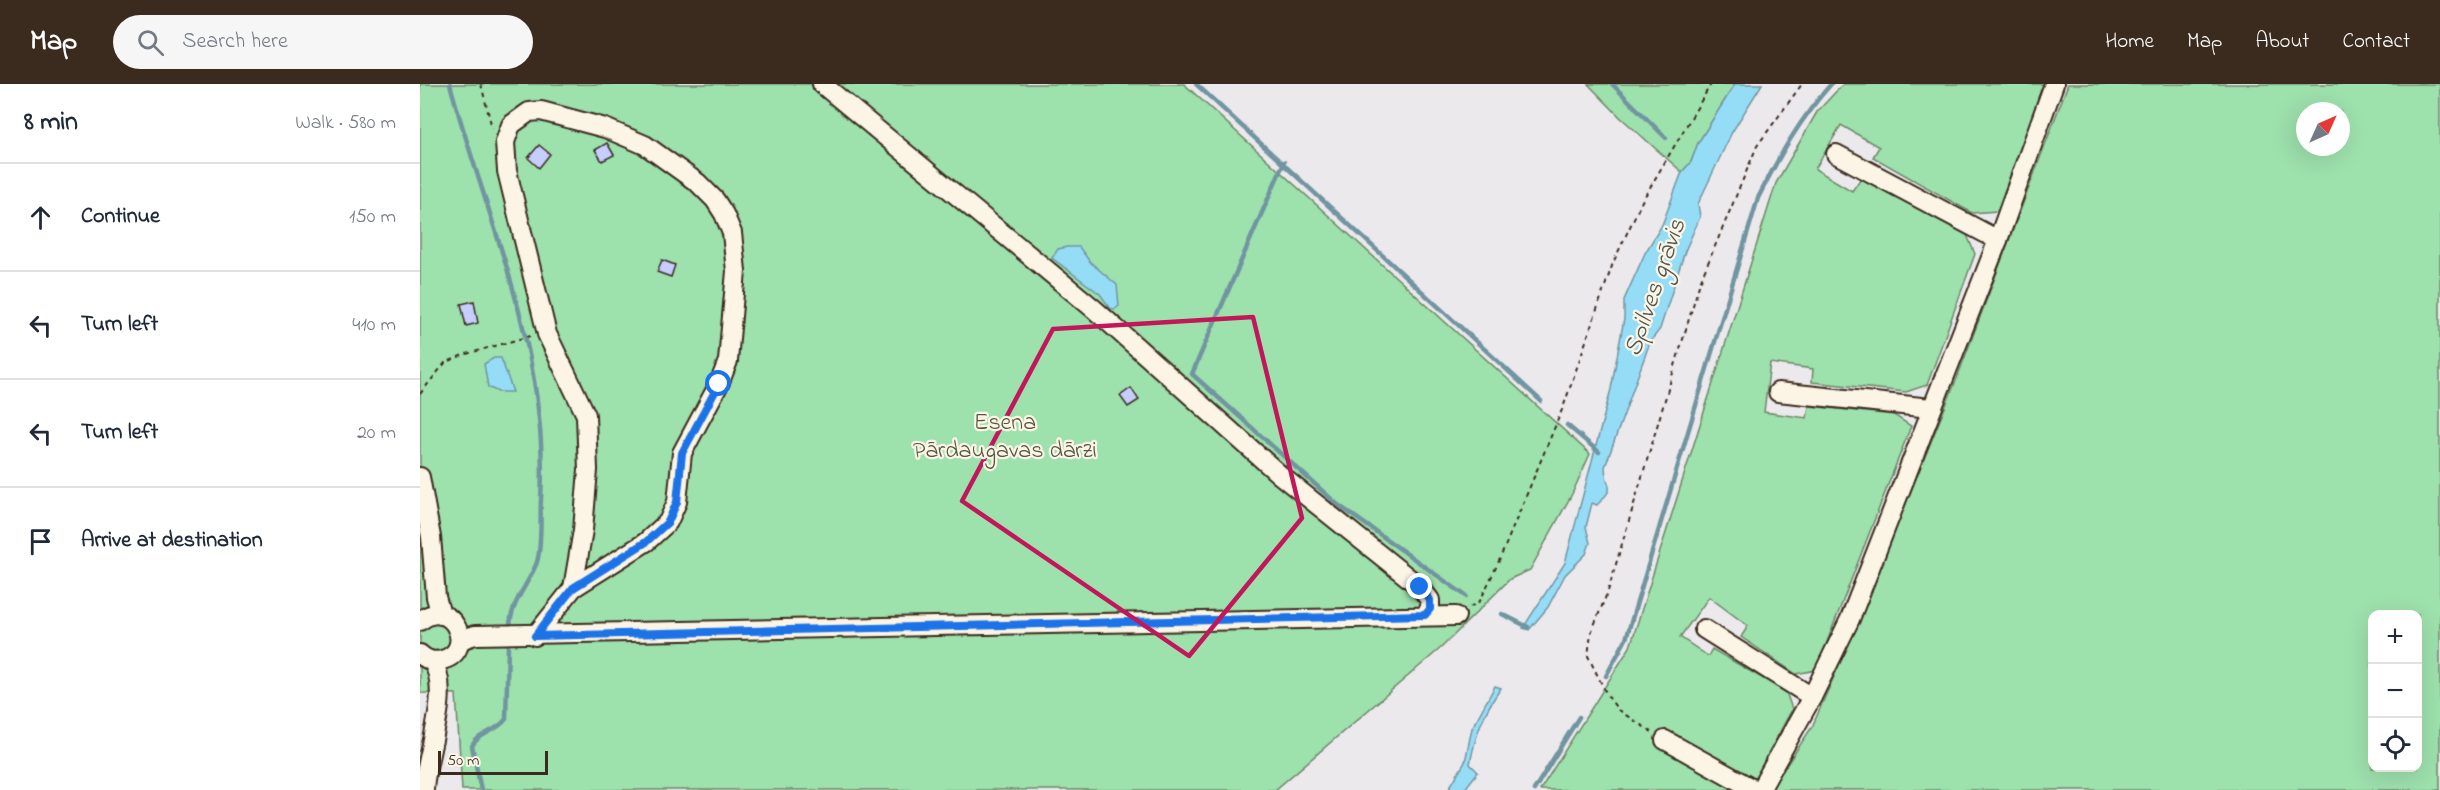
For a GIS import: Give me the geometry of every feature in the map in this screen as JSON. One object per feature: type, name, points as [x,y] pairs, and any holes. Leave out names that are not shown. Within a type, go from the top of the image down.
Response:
[{"type":"street","points":[[822,84],[1094,309],[1290,483],[1420,587],[1430,600],[1430,609],[1425,615]]},
{"type":"street","points":[[1665,740],[1757,790],[1812,697],[1850,619],[1998,240],[2054,84]]},
{"type":"street","points":[[535,636],[573,588],[646,542],[668,522],[677,502],[682,453],[719,384],[728,361],[736,271],[732,233],[715,200],[698,183],[645,145],[605,128],[541,111],[529,112],[511,125],[505,142],[507,171],[547,334],[586,415],[588,470],[583,530],[573,588]]},
{"type":"street","points":[[1836,154],[1998,240]]},
{"type":"street","points":[[1778,392],[1931,408]]},
{"type":"street","points":[[420,477],[431,537],[436,597],[431,617],[449,618],[464,635],[535,636],[1456,616]]},
{"type":"street","points":[[1704,629],[1812,697]]},
{"type":"street","points":[[424,790],[424,775],[434,741],[432,662],[451,656],[464,635]]},
{"type":"path","points":[[481,84],[492,128],[505,142]]},
{"type":"path","points":[[1456,616],[1480,601],[1563,405],[1613,263],[1642,201],[1711,84]]},
{"type":"path","points":[[1665,740],[1618,710],[1607,695],[1588,656],[1591,633],[1608,591],[1700,282],[1757,146],[1802,84]]},
{"type":"path","points":[[420,394],[445,363],[532,335]]},
{"type":"highlighted area","points":[[1253,317],[1302,518],[1189,656],[962,501],[1053,329]]},
{"type":"green space","name":"Esena Pārdaugavas dārzi","points":[[420,84],[1184,84],[1590,454],[1572,494],[1530,570],[1510,579],[1442,647],[1275,790],[462,790],[456,694],[420,693]]},
{"type":"green space","points":[[1588,84],[1735,84],[1698,143],[1691,162],[1682,172],[1620,117]]},
{"type":"green space","points":[[1843,84],[2044,84],[1997,211],[1972,213],[1873,157],[1879,147],[1841,125],[1815,169],[1852,191],[1861,178],[1967,235],[1975,254],[1927,385],[1906,392],[1812,382],[1813,369],[1770,363],[1764,412],[1807,418],[1809,406],[1894,415],[1911,426],[1816,670],[1796,674],[1741,637],[1748,626],[1709,597],[1680,637],[1708,656],[1712,649],[1786,692],[1792,709],[1749,790],[1540,790],[1630,647],[1776,183],[1817,112]]},
{"type":"green space","points":[[2068,84],[2440,84],[2440,790],[1770,790],[1812,727],[1957,378]]},
{"type":"water","name":"Spilves grāvis","points":[[1735,84],[1762,84],[1732,132],[1698,204],[1700,217],[1685,251],[1660,329],[1650,342],[1605,467],[1608,493],[1597,505],[1592,503],[1586,527],[1590,543],[1586,554],[1565,575],[1548,607],[1529,630],[1523,628],[1565,563],[1611,389],[1624,319],[1624,300],[1645,253],[1662,225],[1682,172],[1691,162],[1698,143]]},
{"type":"water","points":[[1079,247],[1090,262],[1117,285],[1119,306],[1111,309],[1100,294],[1052,258],[1058,249]]},
{"type":"water","points":[[494,358],[501,358],[513,392],[498,392],[488,387],[484,364]]},
{"type":"water","points":[[1495,686],[1501,688],[1481,725],[1470,764],[1478,772],[1464,790],[1448,790],[1465,762],[1472,728]]},
{"type":"building","points":[[607,143],[614,155],[602,161],[595,150]]},
{"type":"building","points":[[539,145],[550,154],[539,168],[528,158]]},
{"type":"building","points":[[662,260],[675,265],[671,277],[657,272]]},
{"type":"building","points":[[474,301],[478,323],[466,326],[461,304]]},
{"type":"building","points":[[1131,388],[1139,400],[1128,407],[1120,396]]},
{"type":"waterway","points":[[450,84],[513,288],[536,392],[541,445],[540,548],[534,570],[517,600],[510,625]]},
{"type":"waterway","points":[[1196,84],[1541,401]]},
{"type":"waterway","points":[[1612,84],[1666,138]]},
{"type":"waterway","points":[[1606,676],[1626,639],[1758,198],[1791,138],[1831,84]]},
{"type":"waterway","points":[[1284,162],[1192,374],[1337,504],[1466,596]]},
{"type":"waterway","points":[[1567,425],[1599,452]]},
{"type":"waterway","points":[[1502,614],[1528,627]]},
{"type":"waterway","points":[[481,790],[472,746],[479,738],[498,727],[506,719],[508,647]]},
{"type":"waterway","points":[[1534,790],[1579,717]]},
{"type":"route","points":[[719,384],[688,437],[682,453],[677,502],[668,522],[646,542],[573,588],[535,636],[1425,615],[1430,609],[1430,600],[1420,587]]}]
